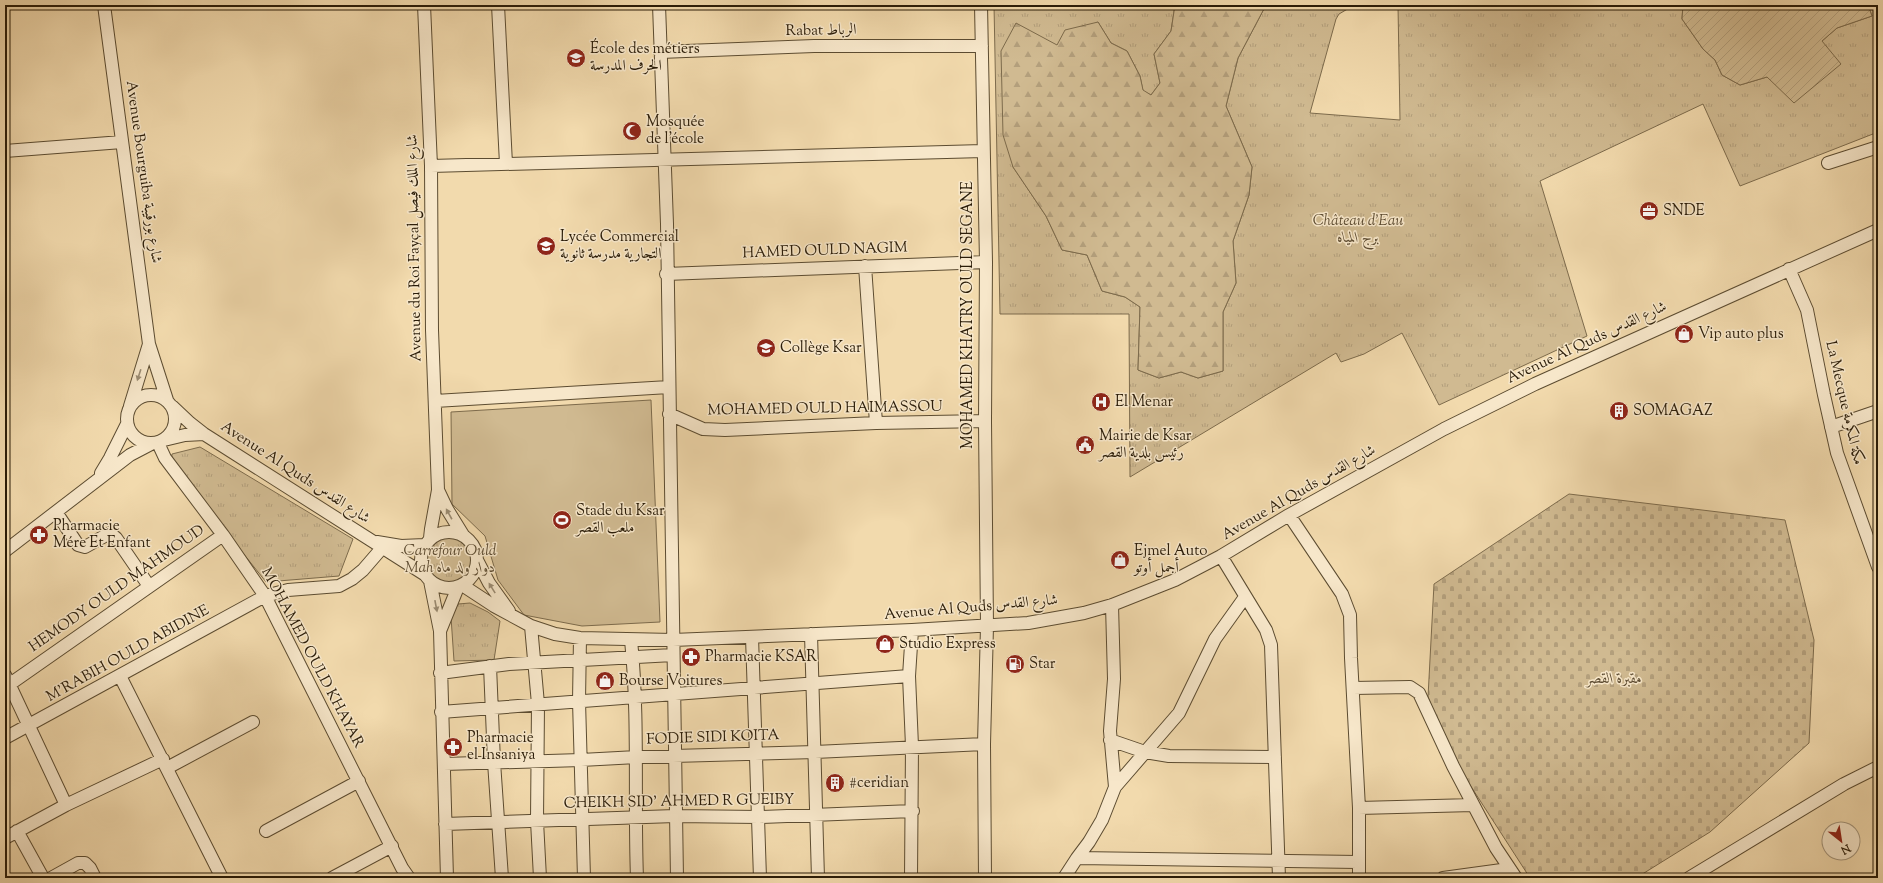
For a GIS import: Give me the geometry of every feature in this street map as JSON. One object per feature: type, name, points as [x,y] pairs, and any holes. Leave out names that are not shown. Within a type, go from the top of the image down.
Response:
[{"type":"street","name":"Avenue Bourguiba شارع بورقيبة","points":[[104,5],[149,344],[170,403]]},
{"type":"street","name":"Avenue du Roi Fayçal شارع الملك فيصل","points":[[424,5],[431,166],[432,330],[438,490]]},
{"type":"street","points":[[498,5],[506,164]]},
{"type":"street","points":[[660,5],[660,52],[665,159],[677,878]]},
{"type":"street","name":"MOHAMED KHATRY OULD SEGANE","points":[[981,5],[986,262],[985,421],[987,626],[984,744],[985,878]]},
{"type":"street","name":"Rabat الرباط","points":[[660,52],[814,46],[982,46]]},
{"type":"street","points":[[5,151],[122,142]]},
{"type":"street","points":[[1828,163],[1878,147]]},
{"type":"street","points":[[431,166],[983,150]]},
{"type":"street","name":"Avenue Al Quds شارع القدس","points":[[460,586],[531,626],[555,634],[580,638],[631,640],[752,637],[987,626],[1050,620],[1112,605],[1153,590],[1221,556],[1289,515],[1444,430],[1535,384],[1878,230]]},
{"type":"street","name":"HAMED OULD NAGIM","points":[[666,274],[986,262]]},
{"type":"street","points":[[865,266],[876,423]]},
{"type":"street","name":"La Mecque مكة المكرمة","points":[[1789,269],[1807,310],[1831,427],[1838,453],[1876,554],[1878,567]]},
{"type":"street","name":"Avenue Bourguiba شارع بورقيبة","points":[[130,406],[149,344]]},
{"type":"street","points":[[435,401],[669,387]]},
{"type":"street","points":[[152,394],[160,396],[170,403],[176,415],[175,425],[171,434],[157,442],[143,442],[135,438],[130,431],[126,418],[130,406],[136,400],[143,396],[152,394]]},
{"type":"street","name":"Avenue Al Quds شارع القدس","points":[[170,403],[190,423],[204,434],[427,578]]},
{"type":"street","points":[[1831,427],[1878,411]]},
{"type":"street","name":"MOHAMED OULD HAIMASSOU","points":[[669,414],[698,427],[711,430],[876,423],[985,421]]},
{"type":"street","points":[[94,482],[110,458],[127,424]]},
{"type":"street","name":"Avenue Al Quds شارع القدس","points":[[5,551],[130,454],[157,442],[185,436],[204,434]]},
{"type":"street","name":"MOHAMED OULD KHAYAR","points":[[157,442],[165,458],[223,535],[265,596],[402,868],[409,878]]},
{"type":"street","points":[[438,490],[450,516],[463,535],[474,546],[478,560],[474,574],[460,586],[440,631]]},
{"type":"street","points":[[438,490],[428,542],[420,560],[427,578],[440,631],[441,712],[447,878]]},
{"type":"street","points":[[56,512],[78,545],[85,547],[110,533],[116,538],[149,586]]},
{"type":"street","points":[[1289,515],[1348,605],[1350,615],[1359,808],[1359,878]]},
{"type":"street","points":[[428,542],[446,532],[455,532],[463,535]]},
{"type":"street","name":"HEMODY OULD MAHMOUD","points":[[7,679],[149,586],[223,535]]},
{"type":"street","name":"Avenue Al Quds شارع القدس","points":[[368,540],[401,546],[428,542]]},
{"type":"street","name":"M'RABIH OULD ABIDINE","points":[[5,738],[30,726],[265,596],[288,590],[338,586],[352,579],[363,570],[382,548]]},
{"type":"street","points":[[1221,556],[1266,630],[1271,645],[1279,878]]},
{"type":"street","name":"Avenue Al Quds شارع القدس","points":[[478,560],[489,583],[511,614]]},
{"type":"street","points":[[427,578],[443,588],[460,586]]},
{"type":"street","points":[[1064,878],[1102,820],[1115,787],[1175,719],[1215,639],[1245,597]]},
{"type":"street","points":[[1112,605],[1114,679],[1110,740],[1115,787]]},
{"type":"street","points":[[531,626],[538,704],[537,821],[540,878]]},
{"type":"street","points":[[911,878],[913,811],[909,676],[912,630]]},
{"type":"street","points":[[811,634],[818,878]]},
{"type":"street","points":[[752,637],[755,688],[760,878]]},
{"type":"street","points":[[580,638],[579,702],[584,878]]},
{"type":"street","points":[[631,640],[635,697],[635,818],[637,878]]},
{"type":"street","points":[[440,673],[490,666],[673,655]]},
{"type":"street","points":[[490,666],[494,762],[502,878]]},
{"type":"street","points":[[120,676],[222,878]]},
{"type":"street","points":[[441,712],[755,688],[813,682],[909,676]]},
{"type":"street","points":[[7,679],[66,805]]},
{"type":"street","points":[[1353,688],[1410,687],[1418,693],[1443,748],[1473,805],[1513,873],[1443,878]]},
{"type":"street","points":[[5,838],[66,805],[165,763],[253,722]]},
{"type":"street","points":[[1110,740],[1145,752],[1169,756],[1275,757]]},
{"type":"street","name":"FODIE SIDI KOITA","points":[[444,764],[537,760],[581,760],[756,752],[815,752],[912,746],[984,744]]},
{"type":"street","points":[[1688,878],[1844,784],[1878,768]]},
{"type":"street","points":[[266,831],[359,781]]},
{"type":"street","points":[[1359,808],[1473,805]]},
{"type":"street","name":"CHEIKH SID' AHMED R GUEIBY","points":[[445,824],[676,816],[759,817],[913,811]]},
{"type":"street","points":[[16,831],[43,878]]},
{"type":"street","points":[[332,878],[392,846]]},
{"type":"street","points":[[1077,858],[1358,862]]},
{"type":"street","points":[[51,878],[78,863],[85,862],[95,878]]},
{"type":"green space","name":"Château d'Eau برج المياه","points":[[994,5],[1175,5],[1171,31],[1154,54],[1160,83],[1151,95],[1143,91],[1140,76],[1127,51],[1111,43],[1098,22],[1057,46],[1016,24],[1013,167],[1046,216],[1062,250],[1087,255],[1102,291],[1125,297],[1140,307],[1138,370],[1159,378],[1181,372],[1198,378],[1223,371],[1223,312],[1236,283],[1233,241],[1249,195],[1252,167],[1226,106],[1238,58],[1266,5],[1683,5],[1682,19],[1703,49],[1715,60],[1722,75],[1740,85],[1767,77],[1822,41],[1837,28],[1872,16],[1868,5],[1877,5],[1878,132],[1740,186],[1703,104],[1540,181],[1587,336],[1439,405],[1402,333],[1364,354],[1341,362],[1336,353],[1130,477],[1129,314],[1000,314]],"holes":[[[1398,6],[1400,120],[1310,113],[1336,19],[1339,14],[1351,7]]]},
{"type":"green space","points":[[1175,5],[1266,5],[1238,58],[1226,106],[1252,167],[1249,195],[1233,241],[1236,283],[1223,312],[1223,371],[1198,378],[1181,372],[1159,378],[1138,370],[1140,307],[1125,297],[1102,291],[1087,255],[1062,250],[1046,216],[1013,167],[1003,135],[1001,51],[1016,23],[1057,45],[1065,30],[1098,22],[1111,43],[1127,51],[1140,76],[1143,90],[1151,95],[1160,83],[1154,54],[1171,31]]},
{"type":"green space","points":[[1683,5],[1868,5],[1872,16],[1837,28],[1822,41],[1841,64],[1794,103],[1767,77],[1740,85],[1722,75],[1715,60],[1703,49],[1682,19]]},
{"type":"green space","name":"Stade du Ksar ملعب القصر","points":[[651,400],[660,622],[582,626],[524,615],[498,580],[485,536],[452,504],[451,412]]},
{"type":"green space","points":[[200,447],[353,539],[339,576],[266,582],[171,463],[172,454]]},
{"type":"green space","name":"مقبرة القصر","points":[[1569,494],[1785,520],[1814,640],[1809,743],[1710,832],[1636,878],[1530,878],[1450,754],[1428,697],[1434,584]]},
{"type":"green space","name":"Carrefour Ould Mah دوار ولد ماه","points":[[450,537],[463,541],[469,547],[473,560],[469,573],[463,579],[450,583],[437,579],[431,573],[427,560],[431,547],[437,541]]},
{"type":"green space","points":[[470,603],[488,612],[500,621],[494,660],[454,661],[451,617],[458,604]]},
{"type":"place","name":"École des métiers الحرف المدرسة","points":[[576,58]]},
{"type":"place","name":"Mosquée de l'école","points":[[632,131]]},
{"type":"place","name":"SNDE","points":[[1649,211]]},
{"type":"place","name":"Lycée Commercial التجارية مدرسة ثانوية","points":[[546,246]]},
{"type":"place","name":"Vip auto plus","points":[[1684,334]]},
{"type":"place","name":"Collège Ksar","points":[[766,348]]},
{"type":"place","name":"El Menar","points":[[1101,402]]},
{"type":"place","name":"SOMAGAZ","points":[[1619,411]]},
{"type":"place","name":"Mairie de Ksar رئيس بلدية القصر","points":[[1085,445]]},
{"type":"place","name":"Stade du Ksar ملعب القصر","points":[[562,520]]},
{"type":"place","name":"Pharmacie Mére Et Enfant","points":[[39,535]]},
{"type":"place","name":"Ejmel Auto أجمل أوتو","points":[[1120,560]]},
{"type":"place","name":"Studio Express","points":[[885,644]]},
{"type":"place","name":"Pharmacie KSAR","points":[[691,657]]},
{"type":"place","name":"Star","points":[[1015,664]]},
{"type":"place","name":"Bourse Voitures","points":[[605,681]]},
{"type":"place","name":"Pharmacie el Insaniya","points":[[453,747]]},
{"type":"place","name":"#ceridian","points":[[835,783]]}]
